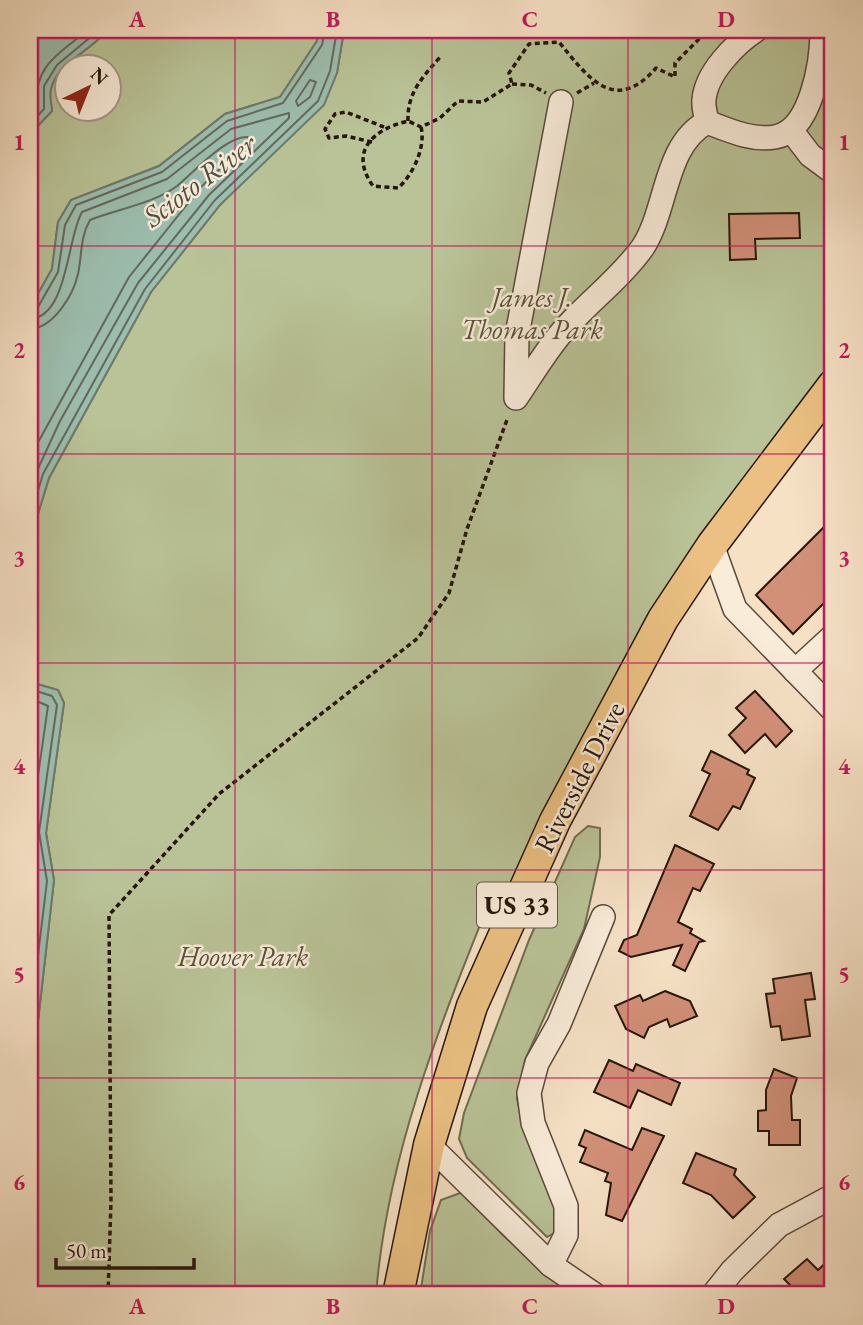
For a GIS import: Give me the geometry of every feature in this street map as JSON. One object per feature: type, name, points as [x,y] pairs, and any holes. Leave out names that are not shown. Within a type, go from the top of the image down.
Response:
[{"type":"main road","name":"Riverside Drive","points":[[398,1295],[429,1145],[472,1006],[555,821],[657,630],[712,545],[833,385]]},
{"type":"street","points":[[707,122],[704,100],[711,80],[739,41],[755,30]]},
{"type":"street","points":[[561,102],[517,335],[516,398],[560,333],[642,247],[663,204],[678,150],[696,128],[707,122],[736,133],[760,137],[776,137],[791,130],[813,96],[822,30]]},
{"type":"street","points":[[791,130],[810,155],[833,172]]},
{"type":"street","points":[[712,545],[735,609],[833,710]]},
{"type":"street","points":[[795,671],[833,636]]},
{"type":"street","points":[[551,1265],[566,1235],[566,1206],[533,1123],[529,1093],[537,1063],[559,1024],[603,917]]},
{"type":"street","points":[[429,1145],[551,1265],[595,1295]]},
{"type":"street","points":[[713,1295],[732,1271],[779,1225],[833,1196]]},
{"type":"path","points":[[512,84],[509,73],[530,44],[551,42],[559,42],[589,80],[602,88],[624,88],[644,82],[656,68],[675,77],[675,63],[708,30]]},
{"type":"path","points":[[408,121],[407,104],[412,91],[440,56]]},
{"type":"path","points":[[421,127],[440,118],[458,102],[483,102],[512,84],[531,85],[561,102]]},
{"type":"path","points":[[372,142],[346,136],[329,138],[325,129],[335,114],[346,112],[384,127],[408,121],[421,127]]},
{"type":"path","points":[[384,127],[362,155],[362,169],[373,186],[398,188],[411,177],[423,135],[421,127]]},
{"type":"path","points":[[108,1295],[111,1201],[108,915],[219,794],[418,638],[449,593],[467,529],[510,414]]},
{"type":"green space","points":[[107,30],[318,30],[317,41],[280,97],[225,114],[159,166],[71,200],[58,222],[52,269],[30,308],[30,134],[52,111],[52,122],[122,122],[122,52],[82,52]]},
{"type":"green space","name":"James J. Thomas Park","points":[[344,30],[384,30],[403,37],[447,30],[833,30],[833,382],[712,545],[516,906],[492,895],[435,1042],[404,1141],[391,1192],[376,1295],[30,1295],[30,1034],[38,1021],[54,880],[46,833],[64,703],[58,690],[30,682],[33,530],[49,478],[151,292],[220,205],[337,73]]},
{"type":"green space","points":[[52,86],[52,111],[50,100]]},
{"type":"green space","points":[[588,826],[600,828],[600,857],[584,929],[525,1060],[517,1098],[524,1132],[556,1200],[556,1232],[547,1237],[467,1158],[459,1139],[464,1113],[529,940],[575,837]]},
{"type":"green space","points":[[463,1192],[503,1235],[571,1295],[420,1295],[430,1231],[441,1200]]},
{"type":"water","points":[[30,30],[107,30],[82,52],[52,52],[52,111],[30,134]]},
{"type":"water","name":"Scioto River","points":[[318,30],[344,30],[337,73],[324,105],[220,205],[151,292],[49,478],[33,530],[30,574],[30,308],[52,269],[58,222],[71,200],[159,166],[225,114],[280,97],[317,41]]},
{"type":"water","points":[[30,682],[58,690],[64,703],[46,833],[54,880],[38,1021],[30,1034]]},
{"type":"building","points":[[799,213],[800,238],[755,239],[756,259],[730,260],[729,214]]},
{"type":"building","points":[[833,518],[833,594],[793,634],[756,595]]},
{"type":"building","points":[[755,691],[792,731],[776,747],[765,734],[745,753],[729,735],[746,718],[736,708]]},
{"type":"building","points":[[711,751],[749,770],[747,774],[755,778],[740,809],[733,806],[718,830],[690,816],[710,774],[702,770]]},
{"type":"building","points":[[675,845],[714,864],[700,891],[693,888],[678,922],[692,929],[690,933],[704,941],[699,942],[685,971],[673,965],[682,945],[631,957],[619,951],[624,940],[637,935]]},
{"type":"building","points":[[811,973],[815,999],[805,1000],[810,1036],[782,1040],[780,1026],[771,1027],[766,994],[775,993],[773,979]]},
{"type":"building","points":[[665,991],[690,1001],[697,1016],[670,1027],[667,1019],[649,1027],[644,1038],[626,1029],[615,1006],[640,995],[643,1001]]},
{"type":"building","points":[[609,1060],[633,1071],[636,1064],[680,1083],[671,1105],[638,1090],[630,1108],[594,1092]]},
{"type":"building","points":[[774,1069],[797,1078],[791,1096],[792,1120],[800,1120],[800,1145],[769,1145],[769,1131],[758,1131],[758,1111],[766,1110],[766,1090]]},
{"type":"building","points":[[642,1128],[664,1136],[622,1221],[606,1215],[611,1183],[605,1181],[608,1173],[580,1162],[586,1148],[579,1145],[585,1130],[632,1150]]},
{"type":"building","points":[[696,1153],[736,1169],[734,1175],[755,1197],[733,1218],[711,1195],[683,1183]]},
{"type":"building","points":[[833,1256],[833,1295],[800,1295],[784,1279],[807,1259],[818,1270]]},
{"type":"park label","name":"Hoover Park","points":[[243,956]]}]
